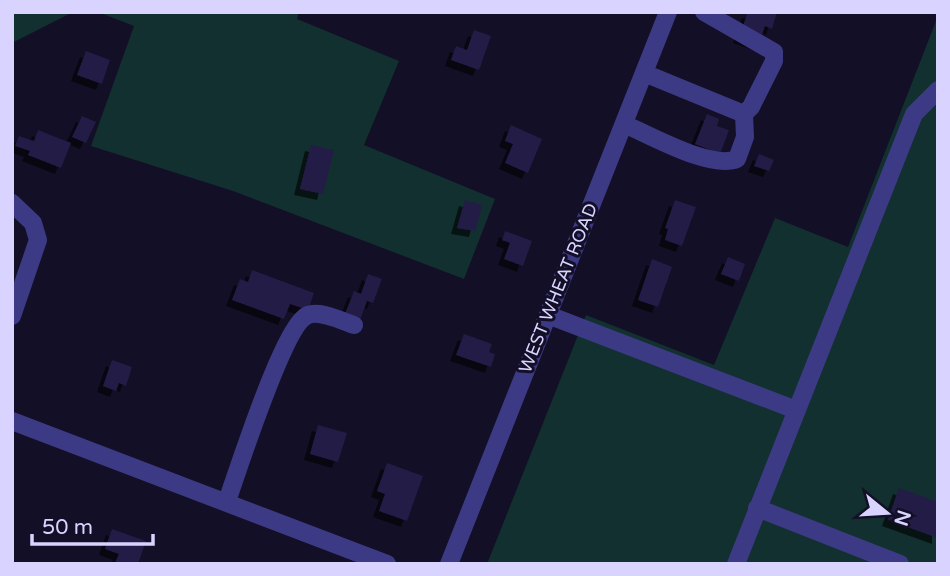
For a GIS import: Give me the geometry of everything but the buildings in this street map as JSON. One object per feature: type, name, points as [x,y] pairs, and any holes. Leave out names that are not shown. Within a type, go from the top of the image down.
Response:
[{"type":"street","name":"WEST WHEAT ROAD","points":[[449,564],[668,12]]},
{"type":"street","points":[[624,124],[707,159],[730,163],[737,159],[743,149],[744,114],[751,107],[774,61],[774,52],[704,12]]},
{"type":"street","points":[[644,73],[744,114]]},
{"type":"street","points":[[736,564],[914,114],[938,90]]},
{"type":"street","points":[[12,203],[33,223],[38,240],[12,316]]},
{"type":"street","points":[[227,501],[276,369],[300,320],[309,314],[319,314],[354,325]]},
{"type":"street","points":[[548,314],[796,410]]},
{"type":"street","points":[[12,421],[387,564]]},
{"type":"street","points":[[757,509],[900,564]]},
{"type":"green space","points":[[13,12],[73,12],[12,43]]},
{"type":"green space","points":[[98,12],[299,12],[297,19],[399,61],[364,145],[495,199],[464,279],[233,191],[91,146],[134,26]]},
{"type":"green space","points":[[936,21],[938,564],[487,564],[586,315],[714,365],[775,218],[848,247]]}]
